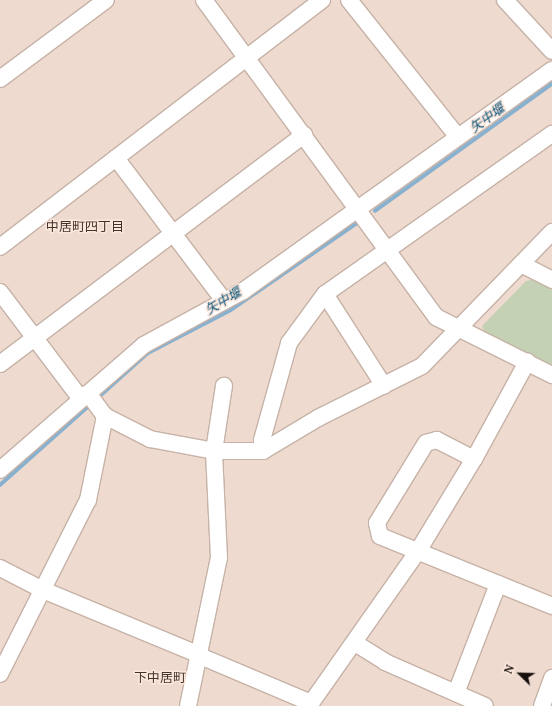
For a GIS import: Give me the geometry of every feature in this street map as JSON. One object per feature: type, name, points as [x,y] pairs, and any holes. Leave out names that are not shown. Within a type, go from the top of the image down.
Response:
[{"type":"street","points":[[0,79],[106,0]]},
{"type":"street","points":[[204,0],[246,58],[359,206],[436,317],[552,375]]},
{"type":"street","points":[[0,247],[322,0]]},
{"type":"street","points":[[349,0],[458,137]]},
{"type":"street","points":[[505,0],[552,51]]},
{"type":"street","points":[[0,470],[144,345],[244,291],[359,206],[552,70]]},
{"type":"street","points":[[0,364],[304,135]]},
{"type":"street","points":[[263,451],[262,440],[288,343],[325,294],[550,140]]},
{"type":"street","points":[[116,158],[224,301]]},
{"type":"street","points":[[0,292],[84,396],[105,416],[150,439],[214,451],[263,451],[318,418],[422,366],[552,232]]},
{"type":"street","points":[[521,264],[552,280]]},
{"type":"street","points":[[325,294],[384,386]]},
{"type":"street","points":[[0,568],[43,590],[200,656],[310,705],[355,643],[418,551],[474,459],[527,362]]},
{"type":"street","points":[[188,706],[200,656],[219,558],[214,451],[224,386]]},
{"type":"street","points":[[0,674],[88,500],[105,416]]},
{"type":"street","points":[[474,459],[437,440],[426,443],[377,524],[380,536],[552,606]]},
{"type":"street","points":[[456,693],[498,584]]},
{"type":"street","points":[[355,643],[385,662],[485,706]]},
{"type":"street","points":[[542,706],[552,678]]},
{"type":"green space","points":[[536,279],[552,288],[552,368],[485,334],[482,326],[526,281]]},
{"type":"waterway","name":"矢中堰","points":[[375,211],[552,84]]},
{"type":"waterway","name":"矢中堰","points":[[101,395],[148,353],[231,310],[357,223]]},
{"type":"waterway","name":"矢中堰","points":[[0,485],[91,404]]},
{"type":"district","name":"中居町四丁目","points":[[85,226]]},
{"type":"district","name":"下中居町","points":[[160,677]]}]
